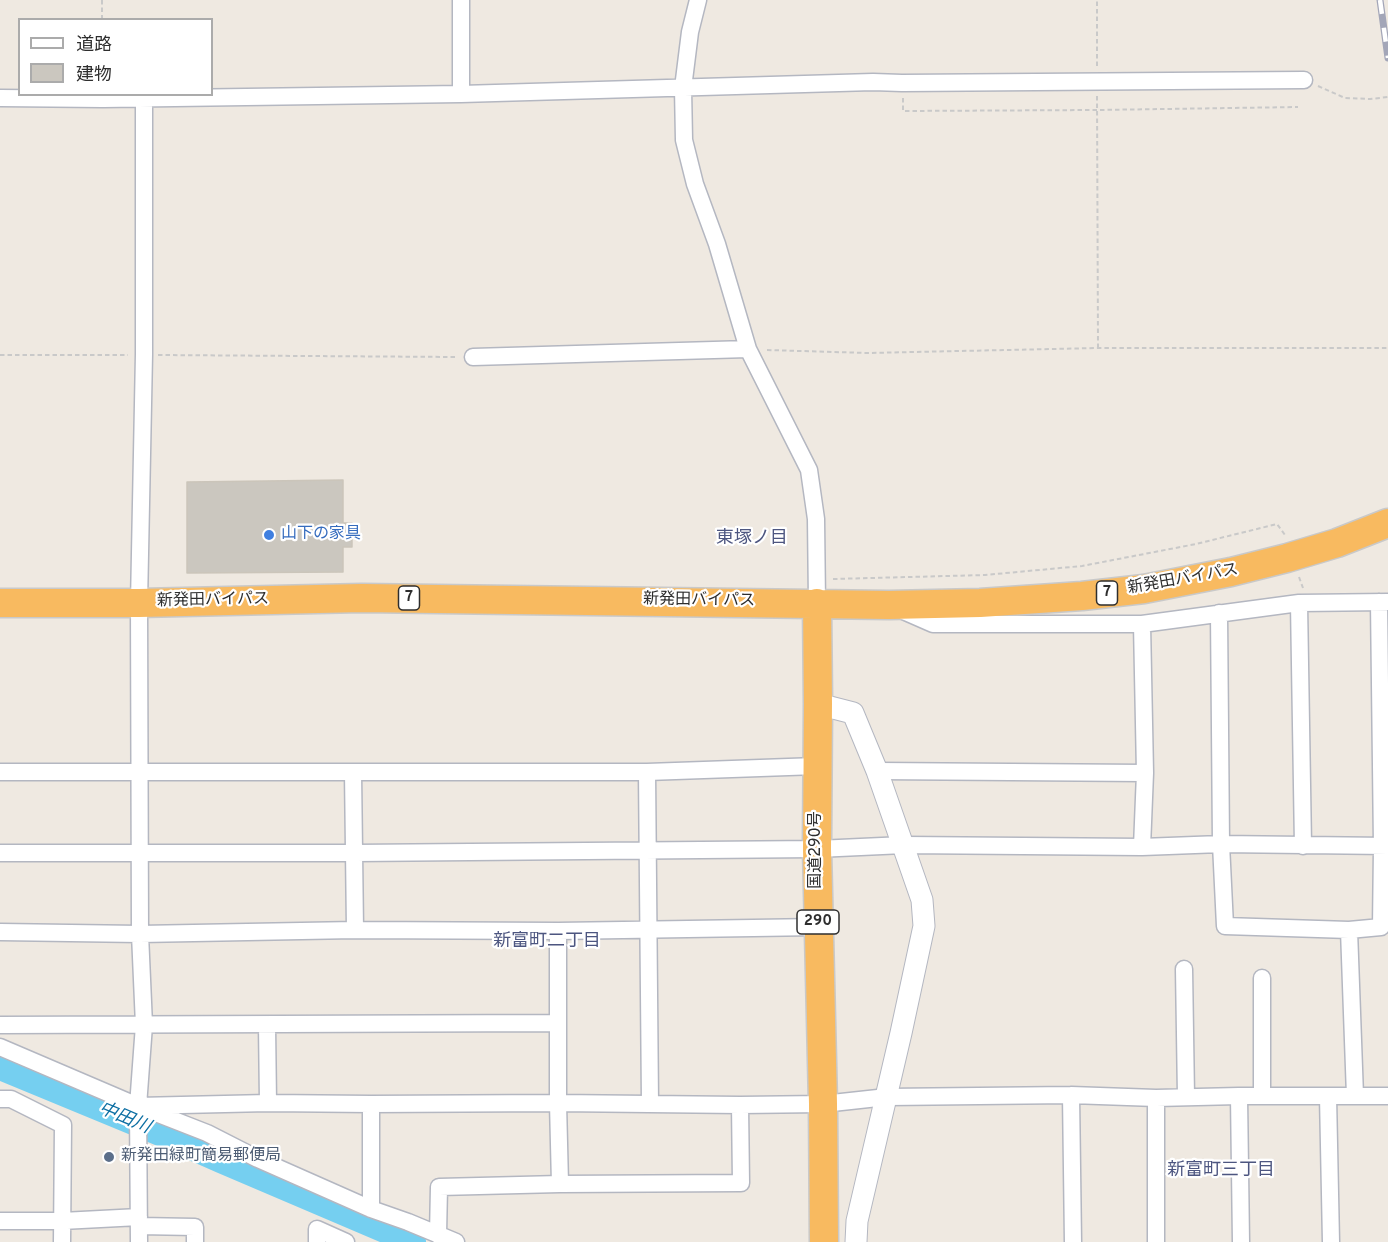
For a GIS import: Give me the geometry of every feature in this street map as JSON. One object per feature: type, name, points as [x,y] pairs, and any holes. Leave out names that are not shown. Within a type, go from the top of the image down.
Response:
[{"type":"highway","name":"新発田バイパス","points":[[0,603],[139,603],[817,591],[889,604],[980,603],[1144,588],[1231,572],[1337,543],[1388,523]]},
{"type":"highway","name":"国道290号","points":[[817,591],[817,849],[824,1242]]},
{"type":"street","points":[[461,0],[461,94]]},
{"type":"street","points":[[698,0],[690,32],[683,88],[686,151],[748,349],[809,470],[816,519],[817,591]]},
{"type":"street","points":[[0,98],[144,99],[461,94],[873,82],[1304,80]]},
{"type":"street","points":[[139,1228],[138,1110],[144,1025],[140,934],[139,603],[144,354],[144,99]]},
{"type":"street","points":[[473,357],[748,349]]},
{"type":"street","points":[[889,604],[933,624],[1142,624],[1219,613],[1299,603],[1384,602],[1385,846],[1381,927],[1349,930],[1225,926],[1221,844],[1219,613]]},
{"type":"street","points":[[1299,603],[1303,846]]},
{"type":"street","points":[[1142,624],[1145,773],[1142,847]]},
{"type":"street","points":[[818,704],[853,713],[904,845],[922,900],[924,926],[857,1221],[855,1242]]},
{"type":"street","points":[[0,772],[647,772],[817,766]]},
{"type":"street","points":[[877,771],[1145,773]]},
{"type":"street","points":[[353,772],[356,930]]},
{"type":"street","points":[[647,772],[650,1103]]},
{"type":"street","points":[[0,853],[817,849],[904,845],[1385,846]]},
{"type":"street","points":[[0,932],[140,934],[818,927]]},
{"type":"street","points":[[1349,930],[1355,1096]]},
{"type":"street","points":[[558,931],[560,1184]]},
{"type":"street","points":[[1184,969],[1186,1097]]},
{"type":"street","points":[[1262,978],[1262,1096]]},
{"type":"street","points":[[0,1025],[558,1023]]},
{"type":"street","points":[[267,1025],[268,1103]]},
{"type":"street","points":[[0,1047],[138,1110],[207,1133],[258,1159],[371,1209],[456,1242]]},
{"type":"street","points":[[1071,1095],[1073,1242]]},
{"type":"street","points":[[1239,1096],[1242,1242]]},
{"type":"street","points":[[1328,1096],[1331,1242]]},
{"type":"street","points":[[138,1110],[268,1103],[740,1105],[823,1104],[886,1097],[1388,1096]]},
{"type":"street","points":[[1156,1098],[1156,1242]]},
{"type":"street","points":[[0,1099],[11,1099],[63,1125],[62,1242]]},
{"type":"street","points":[[371,1104],[371,1209]]},
{"type":"street","points":[[438,1235],[439,1187],[741,1183],[740,1105]]},
{"type":"street","points":[[0,1221],[62,1221],[139,1228],[195,1227],[195,1242]]},
{"type":"street","points":[[317,1242],[317,1229],[346,1242]]},
{"type":"path","points":[[102,0],[102,18]]},
{"type":"path","points":[[1097,0],[1098,348]]},
{"type":"path","points":[[1304,80],[1345,98],[1388,97]]},
{"type":"path","points":[[902,83],[903,111],[1298,106]]},
{"type":"path","points":[[748,349],[868,353],[1098,348],[1388,348]]},
{"type":"path","points":[[0,355],[473,357]]},
{"type":"path","points":[[817,591],[1082,566],[1196,544],[1277,524],[1285,534]]},
{"type":"building","name":"山下の家具","points":[[343,480],[343,523],[352,523],[352,547],[343,547],[343,572],[187,573],[187,482]]},
{"type":"waterway","name":"中田川","points":[[0,1067],[413,1242]]},
{"type":"railway","points":[[1380,0],[1388,58]]},
{"type":"place","name":"山下の家具","points":[[269,535]]},
{"type":"place","name":"新発田緑町簡易郵便局","points":[[109,1157]]},
{"type":"district","name":"東塚ノ目","points":[[752,539]]},
{"type":"district","name":"新富町二丁目","points":[[547,942]]},
{"type":"district","name":"新富町三丁目","points":[[1221,1171]]}]
